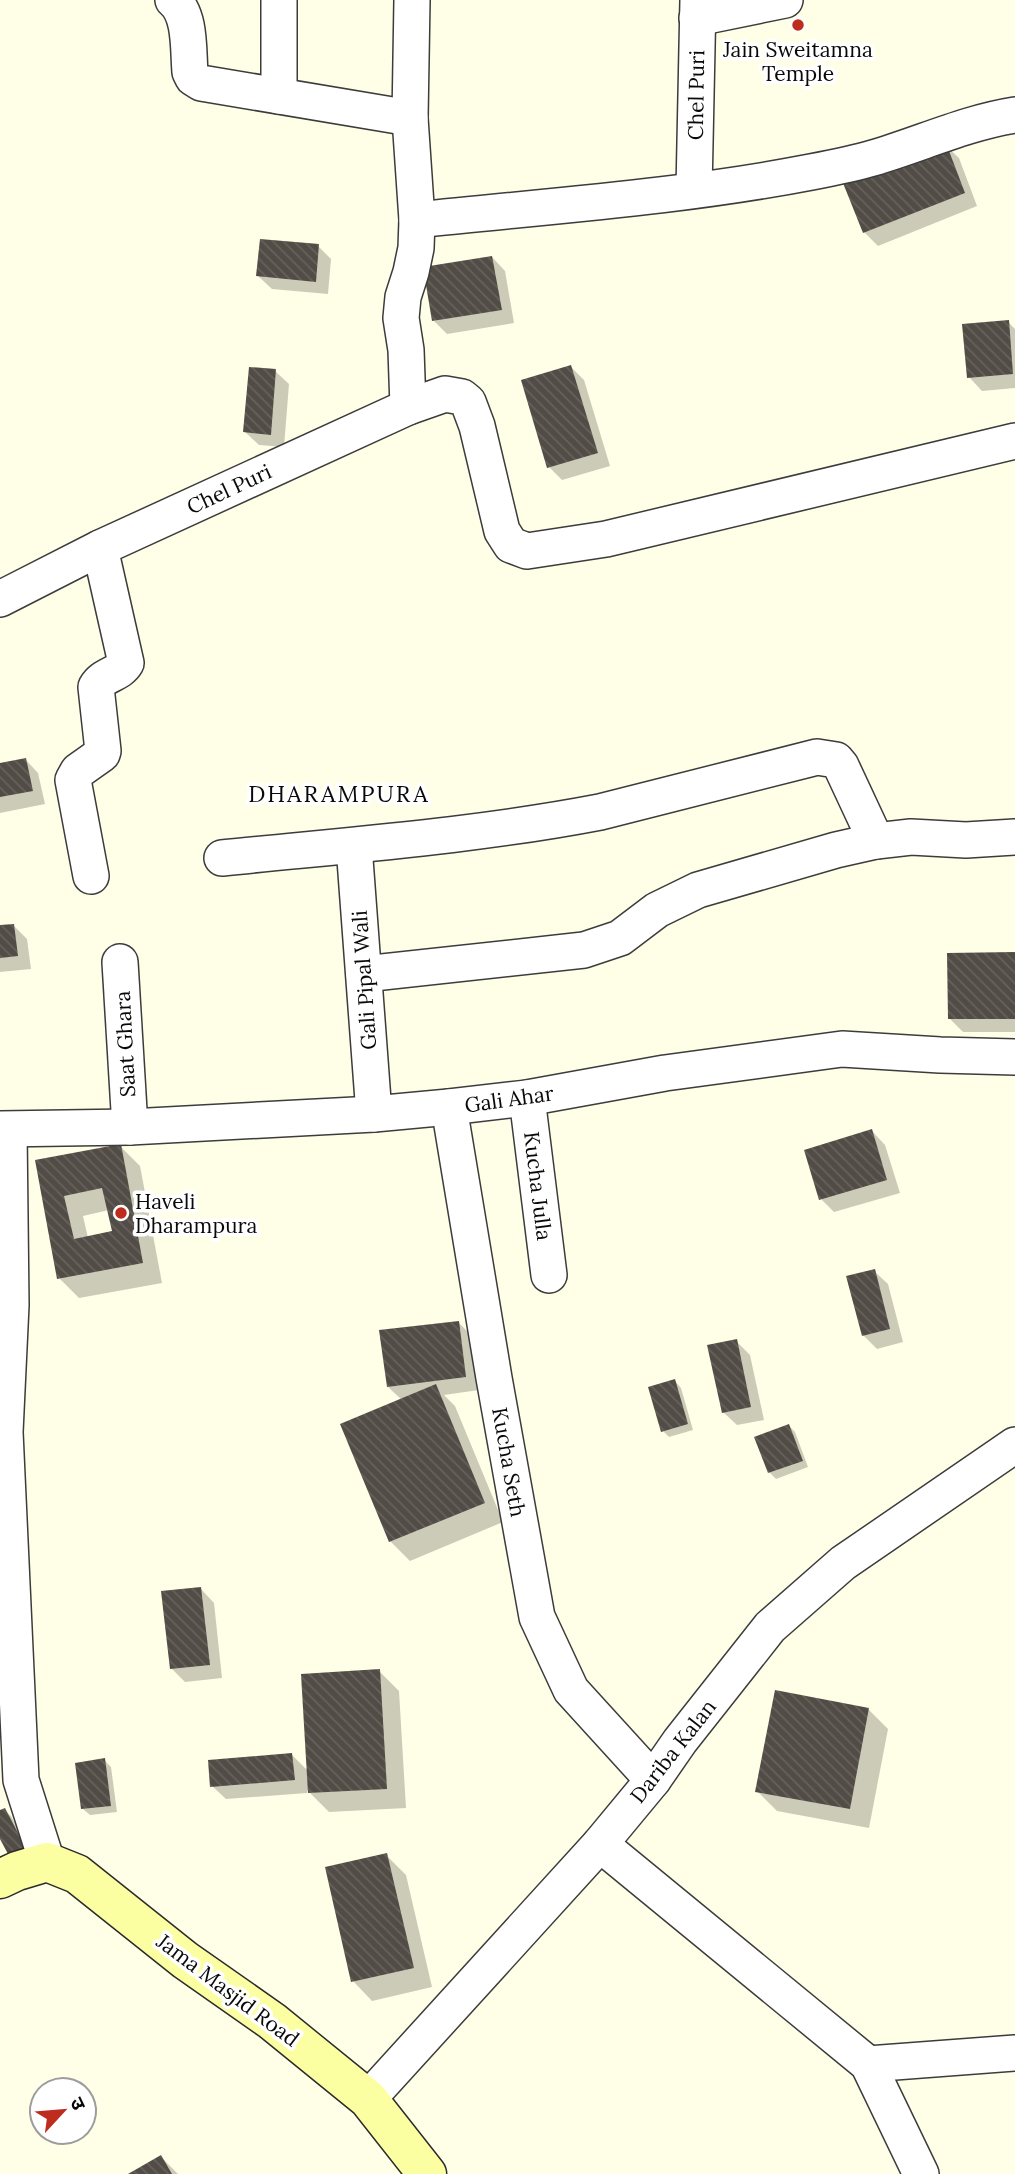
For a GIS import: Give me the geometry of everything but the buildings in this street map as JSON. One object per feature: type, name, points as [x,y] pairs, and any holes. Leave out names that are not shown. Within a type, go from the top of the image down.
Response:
[{"type":"street","points":[[173,0],[179,5],[185,19],[190,72],[193,78],[210,86],[410,118]]},
{"type":"street","points":[[279,0],[279,96]]},
{"type":"street","points":[[408,407],[406,349],[401,318],[403,297],[416,248],[417,220],[410,118],[412,0]]},
{"type":"street","points":[[697,9],[785,0]]},
{"type":"street","name":"Chel Puri","points":[[694,190],[697,9]]},
{"type":"street","points":[[417,220],[694,190],[810,172],[873,158],[963,126],[1015,115]]},
{"type":"street","name":"Chel Puri","points":[[0,599],[100,548],[408,407],[446,394],[462,397],[468,402],[477,426],[505,538],[511,545],[527,551],[606,539],[1015,442]]},
{"type":"street","points":[[91,876],[73,780],[75,774],[103,751],[96,687],[98,682],[121,670],[126,663],[100,548]]},
{"type":"street","points":[[222,858],[522,826],[600,812],[817,757],[836,760],[841,766],[876,841]]},
{"type":"street","points":[[364,974],[593,948],[620,938],[657,910],[698,890],[876,841],[911,837],[966,840],[1015,837]]},
{"type":"street","name":"Gali Pipal Wali","points":[[354,846],[374,1114]]},
{"type":"street","name":"Saat Ghara","points":[[120,962],[130,1126]]},
{"type":"street","name":"Gali Ahar","points":[[5,1130],[374,1114],[449,1107],[527,1098],[665,1073],[842,1049],[1015,1057]]},
{"type":"street","name":"Kucha Julla","points":[[527,1098],[549,1275]]},
{"type":"street","name":"Kucha Seth","points":[[449,1107],[537,1617],[571,1690],[653,1780]]},
{"type":"street","points":[[0,1879],[47,1862],[11,1778],[2,1432],[11,1305],[5,1130]]},
{"type":"street","name":"Dariba Kalan","points":[[368,2099],[600,1844],[771,1627],[843,1563],[1015,1445]]},
{"type":"street","points":[[600,1844],[868,2064],[921,2174]]},
{"type":"street","name":"Jama Masjid Road","points":[[47,1862],[77,1874],[185,1960],[272,2021],[368,2099],[428,2174]]},
{"type":"street","points":[[868,2064],[1015,2053]]},
{"type":"place","name":"Jain Sweitamna Temple","points":[[798,25]]},
{"type":"place","name":"Haveli Dharampura","points":[[121,1213]]},
{"type":"district","name":"DHARAMPURA","points":[[339,793]]}]
